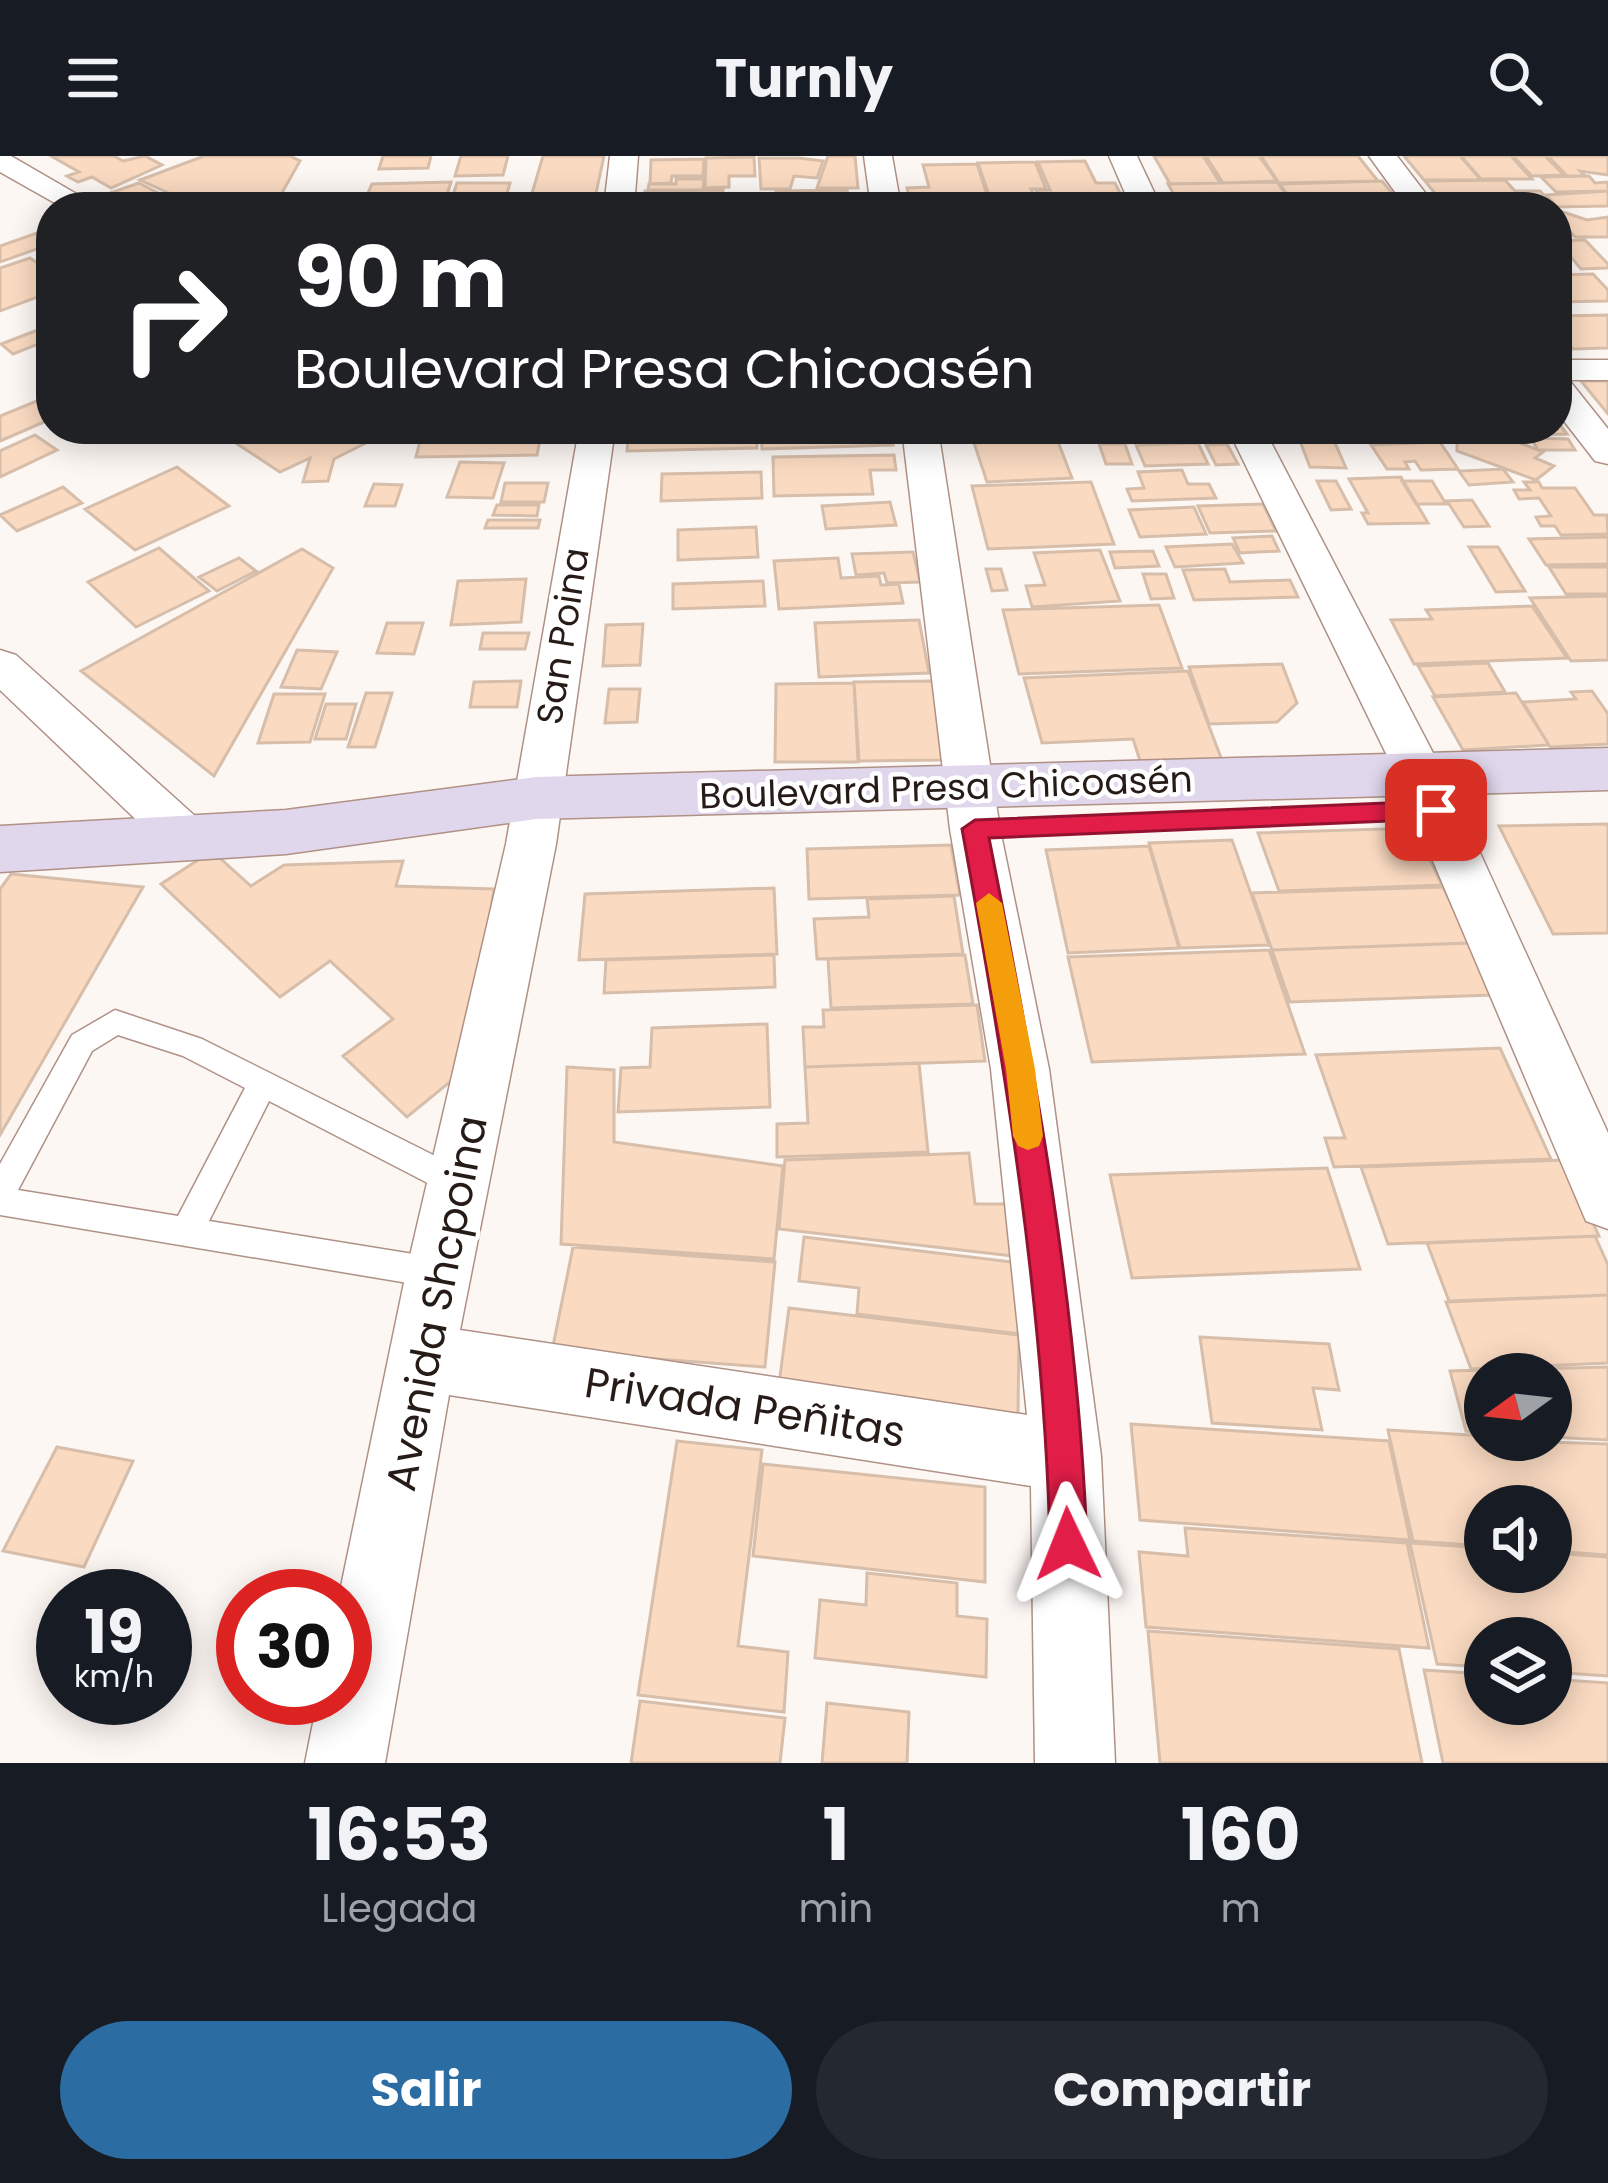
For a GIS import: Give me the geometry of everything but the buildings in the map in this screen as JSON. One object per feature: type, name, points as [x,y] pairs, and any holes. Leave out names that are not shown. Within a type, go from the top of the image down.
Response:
[{"type":"main road","name":"Boulevard Presa Chicoasén","points":[[0,849],[533,821],[1428,792],[1608,770]]},
{"type":"main road","name":"Boulevard Presa Chicoasén","points":[[1428,792],[1608,808]]},
{"type":"street","points":[[621,192],[624,156]]},
{"type":"street","points":[[878,156],[884,192]]},
{"type":"street","points":[[1124,156],[1140,192]]},
{"type":"street","points":[[1383,156],[1410,192]]},
{"type":"street","points":[[0,161],[57,192]]},
{"type":"street","points":[[1572,370],[1608,370]]},
{"type":"street","points":[[1572,407],[1608,453]]},
{"type":"street","name":"San Poina","points":[[533,821],[594,444]]},
{"type":"street","points":[[922,444],[973,808],[1021,1069],[1066,1456],[1075,1763]]},
{"type":"street","points":[[1254,444],[1428,792],[1608,1201]]},
{"type":"street","points":[[0,665],[187,838]]},
{"type":"street","name":"Avenida Shcpoina","points":[[345,1763],[438,1273],[533,821]]},
{"type":"street","name":"Privada Peñitas","points":[[425,1358],[1066,1456]]},
{"type":"lane","points":[[438,1273],[0,1197],[82,1042],[115,1022],[192,1047],[458,1183]]},
{"type":"lane","points":[[187,1232],[262,1085]]},
{"type":"slow traffic","points":[[989,903],[1021,1069],[1028,1136]]},
{"type":"route","points":[[1068,1544],[1066,1456],[1021,1069],[975,829],[1436,810]]}]
